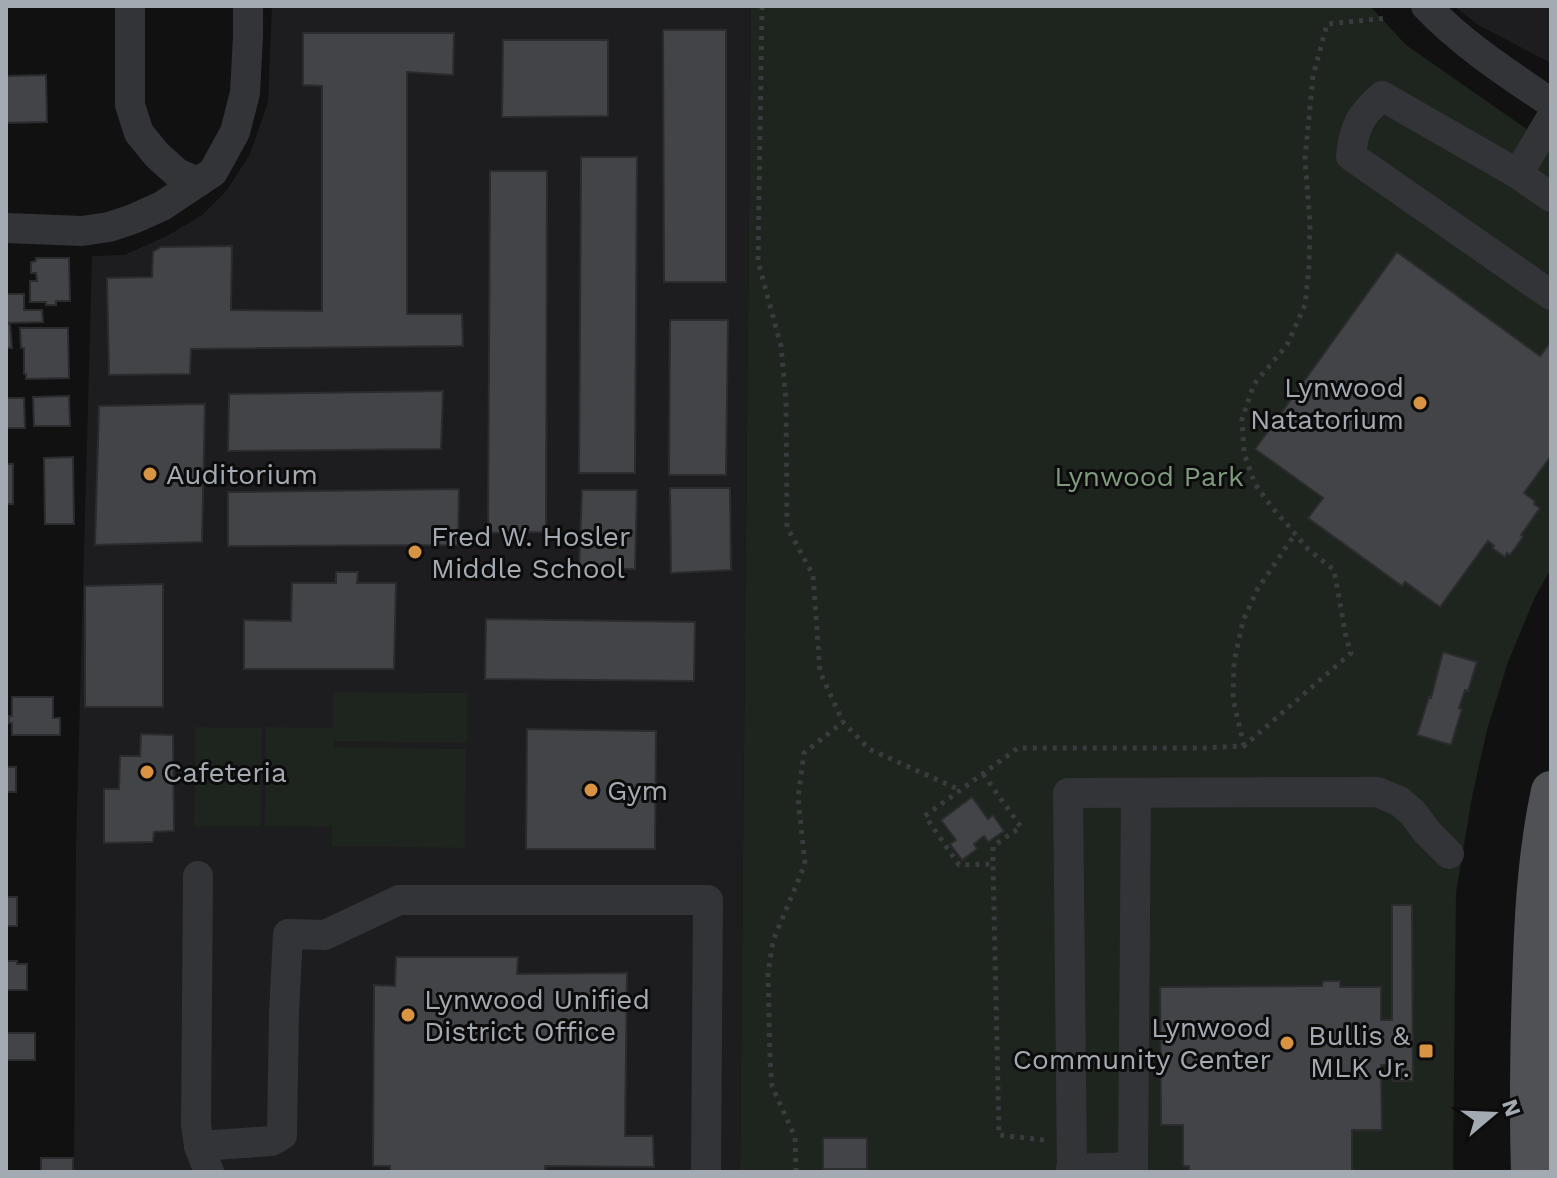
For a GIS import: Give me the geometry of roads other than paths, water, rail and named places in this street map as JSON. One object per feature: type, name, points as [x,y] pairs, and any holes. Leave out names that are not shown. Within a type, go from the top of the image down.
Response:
[{"type":"main road","points":[[1531,1172],[1540,1086],[1543,828],[1551,791]]},
{"type":"street","points":[[130,6],[130,105],[139,133],[177,173],[198,182]]},
{"type":"street","points":[[6,228],[82,231],[109,227],[162,206],[213,172],[235,132],[245,93],[248,6]]},
{"type":"street","points":[[1426,6],[1448,29],[1485,58],[1551,103]]},
{"type":"street","points":[[1551,197],[1518,174],[1382,96],[1366,109],[1353,134],[1351,156],[1551,295]]},
{"type":"street","points":[[1518,174],[1551,118]]},
{"type":"street","points":[[1136,793],[1133,1167],[1072,1170],[1068,793],[1377,792],[1399,801],[1413,813],[1449,854]]},
{"type":"street","points":[[198,876],[196,1125],[204,1159],[272,1141],[282,1135],[288,934],[325,935],[399,900],[708,900],[706,1172]]},
{"type":"place","name":"Lynwood Natatorium","points":[[1420,403]]},
{"type":"place","name":"Auditorium","points":[[150,474]]},
{"type":"place","name":"Fred W. Hosler Middle School","points":[[415,552]]},
{"type":"place","name":"Cafeteria","points":[[147,772]]},
{"type":"place","name":"Gym","points":[[591,790]]},
{"type":"place","name":"Lynwood Unified District Office","points":[[408,1015]]},
{"type":"place","name":"Lynwood Community Center","points":[[1287,1043]]},
{"type":"place","name":"Bullis & MLK Jr.","points":[[1426,1051]]},
{"type":"park label","name":"Lynwood Park","points":[[1149,476]]}]
